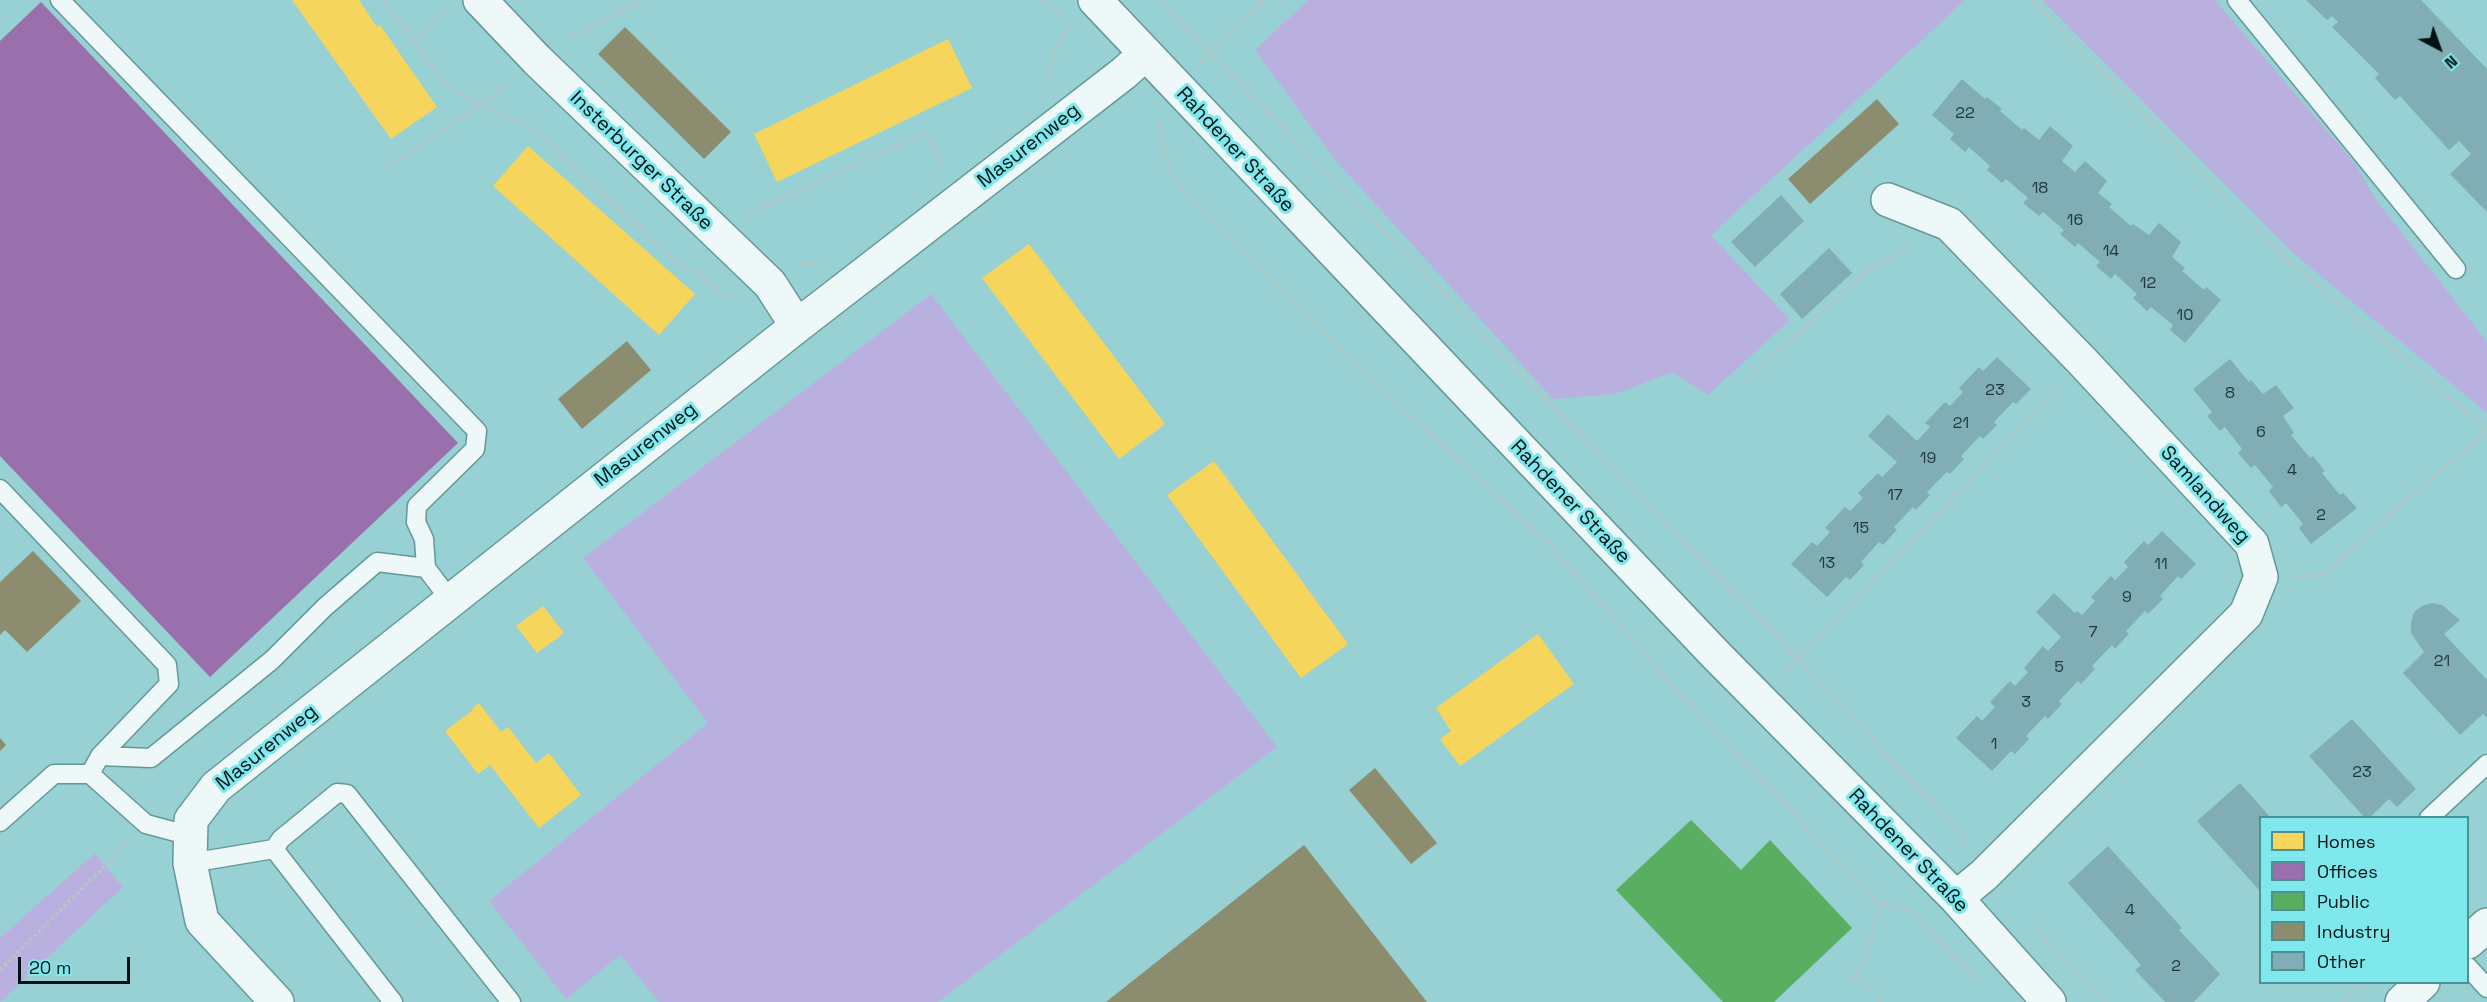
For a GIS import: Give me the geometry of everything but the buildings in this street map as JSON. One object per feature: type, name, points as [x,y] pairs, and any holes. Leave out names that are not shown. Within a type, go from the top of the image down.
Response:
[{"type":"street","name":"Insterburger Straße","points":[[480,0],[537,60],[770,284],[797,326]]},
{"type":"street","name":"Rahdener Straße","points":[[1095,0],[1758,700],[1956,898],[2049,1002]]},
{"type":"street","name":"Masurenweg","points":[[190,849],[191,820],[216,787],[797,326],[1124,73],[1145,54]]},
{"type":"street","name":"Samlandweg","points":[[1888,200],[1949,224],[2083,362],[2252,544],[2261,577]]},
{"type":"street","points":[[1956,898],[1984,875],[2246,614],[2261,577]]},
{"type":"street","points":[[190,849],[202,921],[277,1002]]},
{"type":"street","points":[[2469,941],[2487,925]]},
{"type":"street","points":[[2402,1002],[2421,984]]},
{"type":"lane","points":[[60,0],[477,430],[475,449],[417,506],[416,522],[424,539],[426,568],[451,601]]},
{"type":"lane","points":[[2237,0],[2456,269]]},
{"type":"lane","points":[[0,489],[167,665],[169,684],[99,756],[90,774]]},
{"type":"lane","points":[[99,756],[151,758],[272,660],[325,607],[377,562],[426,568]]},
{"type":"lane","points":[[2430,816],[2487,764]]},
{"type":"lane","points":[[0,822],[54,774],[90,774],[146,824],[190,849],[274,849]]},
{"type":"lane","points":[[274,849],[281,839],[337,793],[347,794],[512,1002]]},
{"type":"lane","points":[[274,849],[393,1002]]},
{"type":"lane","points":[[2469,968],[2487,988]]},
{"type":"path","points":[[384,0],[447,86],[481,105],[533,128],[677,263],[698,271],[717,293],[739,301]]},
{"type":"path","points":[[1041,0],[1079,30]]},
{"type":"path","points":[[1159,0],[1798,659],[1960,833],[1972,861],[1984,875]]},
{"type":"path","points":[[1256,0],[1260,5]]},
{"type":"path","points":[[1265,0],[1174,86],[1156,111],[1171,176],[1354,363],[1550,545],[1679,693],[1879,904],[1911,911],[1982,986]]},
{"type":"path","points":[[2032,0],[2289,261],[2487,430],[2323,573],[2279,579],[2261,577]]},
{"type":"path","points":[[414,41],[448,8]]},
{"type":"path","points":[[722,240],[750,212],[925,132],[945,171]]},
{"type":"path","points":[[1748,379],[1869,269],[1949,224]]},
{"type":"path","points":[[1758,700],[2083,362]]},
{"type":"path","points":[[0,970],[133,838]]},
{"type":"path","points":[[1879,904],[1867,957],[1853,979],[1879,993],[1879,1002]]},
{"type":"path","points":[[2033,926],[2106,1002]]},
{"type":"path","points":[[2342,1002],[2362,984]]},
{"type":"shaded area","points":[[1308,0],[1965,0],[1711,235],[1790,320],[1708,395],[1672,372],[1615,394],[1553,399],[1336,161],[1255,50]]},
{"type":"shaded area","points":[[2042,0],[2215,0],[2356,165],[2376,200],[2487,342],[2487,413],[2293,253]]},
{"type":"shaded area","points":[[931,294],[1277,747],[938,1002],[659,1002],[620,955],[566,999],[489,901],[708,723],[583,558]]},
{"type":"shaded area","points":[[95,853],[123,887],[0,1002],[0,938]]}]
